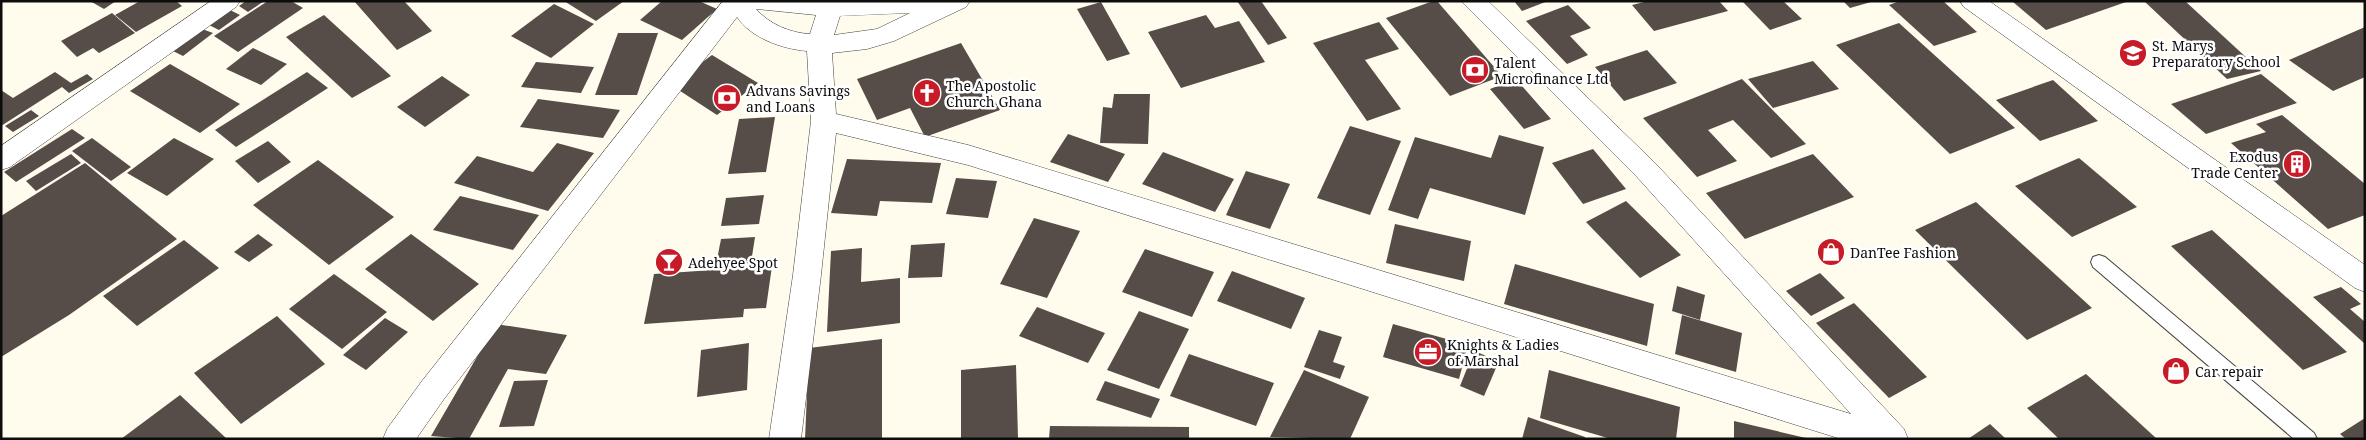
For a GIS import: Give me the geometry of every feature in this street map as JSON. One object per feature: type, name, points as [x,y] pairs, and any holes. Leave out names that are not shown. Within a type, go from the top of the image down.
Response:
[{"type":"street","points":[[1,160],[228,1]]},
{"type":"street","points":[[398,439],[433,390],[737,1],[750,17],[774,35],[794,41],[819,44],[883,36],[912,24],[954,2]]},
{"type":"street","points":[[757,1],[830,8],[954,2]]},
{"type":"street","points":[[1473,1],[1646,170],[1892,439]]},
{"type":"street","points":[[1972,1],[2365,280]]},
{"type":"street","points":[[785,439],[807,275],[824,121],[819,44],[830,8]]},
{"type":"street","points":[[824,121],[968,155],[1886,439]]},
{"type":"lane","points":[[2099,262],[2308,439]]},
{"type":"building","points":[[90,1],[116,1],[104,9]]},
{"type":"building","points":[[140,1],[176,1],[182,6],[136,32],[115,15]]},
{"type":"building","points":[[246,1],[264,1],[248,12],[239,6]]},
{"type":"building","points":[[268,1],[291,1],[303,8],[238,52],[214,36]]},
{"type":"building","points":[[354,1],[404,1],[432,31],[397,50]]},
{"type":"building","points":[[564,1],[624,1],[596,21]]},
{"type":"building","points":[[662,1],[699,1],[717,9],[682,40],[640,20]]},
{"type":"building","points":[[1237,1],[1261,1],[1287,38],[1268,45]]},
{"type":"building","points":[[1437,1],[1502,76],[1450,96],[1386,18]]},
{"type":"building","points":[[1514,1],[1548,1],[1522,11]]},
{"type":"building","points":[[1648,1],[1719,1],[1728,11],[1654,31],[1632,5]]},
{"type":"building","points":[[1742,1],[1783,1],[1802,19],[1770,30]]},
{"type":"building","points":[[1843,1],[1871,1],[1871,2],[1850,8]]},
{"type":"building","points":[[1900,1],[1943,1],[1977,32],[1934,46],[1889,5]]},
{"type":"building","points":[[2144,1],[2185,1],[2261,71],[2227,79]]},
{"type":"building","points":[[1101,2],[1130,54],[1107,61],[1077,9]]},
{"type":"building","points":[[2013,2],[2126,2],[2046,30]]},
{"type":"building","points":[[554,4],[594,24],[551,58],[511,36]]},
{"type":"building","points":[[1568,5],[1591,28],[1570,36],[1588,55],[1567,64],[1526,21]]},
{"type":"building","points":[[230,10],[240,15],[219,30],[209,25]]},
{"type":"building","points":[[112,13],[135,33],[99,53],[93,48],[77,57],[61,41]]},
{"type":"building","points":[[324,15],[391,76],[352,98],[286,37]]},
{"type":"building","points":[[1206,15],[1215,28],[1239,21],[1265,62],[1181,88],[1148,32]]},
{"type":"building","points":[[1379,22],[1399,49],[1365,60],[1401,109],[1367,121],[1313,43]]},
{"type":"building","points":[[1899,23],[2015,128],[1950,154],[1836,45]]},
{"type":"building","points":[[2365,27],[2365,77],[2333,91],[2289,60]]},
{"type":"building","points":[[202,29],[213,33],[183,56],[173,51]]},
{"type":"building","points":[[618,33],[658,33],[637,95],[595,95]]},
{"type":"building","name":"The Apostolic Church Ghana","points":[[961,43],[1000,110],[925,137],[910,108],[877,120],[857,79]]},
{"type":"building","points":[[253,48],[287,64],[261,85],[226,69]]},
{"type":"building","points":[[1647,50],[1677,83],[1624,101],[1595,67]]},
{"type":"building","points":[[712,55],[758,83],[717,115],[671,85]]},
{"type":"building","points":[[1813,61],[1839,89],[1773,108],[1748,79]]},
{"type":"building","points":[[536,62],[594,67],[581,93],[521,87]]},
{"type":"building","points":[[170,64],[240,104],[200,133],[130,91]]},
{"type":"building","points":[[55,72],[71,83],[87,74],[93,79],[69,93],[62,87],[1,126],[1,90],[13,98]]},
{"type":"building","points":[[307,72],[328,88],[236,147],[215,130]]},
{"type":"building","points":[[2261,74],[2297,103],[2206,134],[2171,104]]},
{"type":"building","points":[[442,76],[470,95],[425,127],[397,107]]},
{"type":"building","points":[[1516,79],[1551,119],[1524,129],[1490,89]]},
{"type":"building","points":[[1742,79],[1806,144],[1771,158],[1733,120],[1708,130],[1737,161],[1697,177],[1643,118]]},
{"type":"building","points":[[2053,80],[2098,121],[2040,141],[1996,100]]},
{"type":"building","points":[[1114,94],[1150,94],[1148,144],[1100,143],[1103,107],[1112,108]]},
{"type":"building","points":[[538,99],[620,110],[603,138],[520,127]]},
{"type":"building","points":[[31,110],[39,116],[13,132],[5,126]]},
{"type":"building","name":"Exodus Trade Center","points":[[2282,115],[2365,184],[2365,215],[2328,229],[2231,143],[2266,132],[2256,124]]},
{"type":"building","points":[[775,117],[766,172],[728,174],[739,119]]},
{"type":"building","points":[[1350,126],[1401,141],[1370,215],[1317,198]]},
{"type":"building","points":[[72,129],[85,138],[16,182],[4,172]]},
{"type":"building","points":[[1068,134],[1125,154],[1108,182],[1050,162]]},
{"type":"building","points":[[1499,135],[1544,147],[1525,215],[1430,188],[1418,219],[1388,210],[1415,137],[1491,158]]},
{"type":"building","points":[[92,138],[131,167],[111,181],[72,151]]},
{"type":"building","points":[[174,138],[214,159],[167,196],[127,173]]},
{"type":"building","points":[[268,141],[291,162],[258,183],[235,161]]},
{"type":"building","points":[[557,143],[594,153],[548,211],[454,183],[477,156],[533,172]]},
{"type":"building","points":[[1593,149],[1626,189],[1583,204],[1552,163]]},
{"type":"building","points":[[1163,152],[1234,179],[1215,212],[1142,184]]},
{"type":"building","points":[[71,154],[81,163],[36,191],[26,181]]},
{"type":"building","points":[[1813,154],[1854,197],[1745,239],[1706,193]]},
{"type":"building","points":[[2079,158],[2137,207],[2072,237],[2015,186]]},
{"type":"building","points":[[847,159],[941,163],[932,203],[880,201],[877,216],[831,213]]},
{"type":"building","points":[[318,160],[394,217],[329,265],[253,205]]},
{"type":"building","points":[[85,163],[177,239],[69,315],[1,357],[1,216]]},
{"type":"building","points":[[1246,171],[1290,184],[1270,229],[1226,215]]},
{"type":"building","points":[[956,178],[997,181],[988,218],[946,214]]},
{"type":"building","points":[[764,195],[759,224],[721,226],[726,198]]},
{"type":"building","points":[[460,196],[539,215],[513,250],[433,230]]},
{"type":"building","points":[[1626,201],[1681,255],[1640,278],[1586,222]]},
{"type":"building","points":[[1976,202],[2092,308],[2027,340],[1915,230]]},
{"type":"building","points":[[1034,218],[1080,231],[1047,298],[1000,284]]},
{"type":"building","points":[[1395,224],[1471,241],[1464,281],[1386,263]]},
{"type":"building","points":[[2212,230],[2347,352],[2303,370],[2171,246]]},
{"type":"building","points":[[258,234],[273,245],[249,262],[234,252]]},
{"type":"building","points":[[411,234],[479,284],[433,321],[365,269]]},
{"type":"building","points":[[755,237],[751,263],[716,265],[721,239]]},
{"type":"building","points":[[184,240],[219,268],[137,326],[103,296]]},
{"type":"building","points":[[945,243],[942,277],[908,278],[911,245]]},
{"type":"building","points":[[862,248],[861,282],[900,278],[900,323],[827,332],[831,251]]},
{"type":"building","points":[[1145,249],[1214,272],[1192,317],[1122,292]]},
{"type":"building","points":[[1515,264],[1654,304],[1647,346],[1504,304]]},
{"type":"building","points":[[772,266],[766,308],[744,309],[743,317],[644,324],[654,274]]},
{"type":"building","points":[[1232,271],[1305,298],[1291,329],[1217,301]]},
{"type":"building","points":[[1820,273],[1845,298],[1811,316],[1786,291]]},
{"type":"building","points":[[334,274],[387,312],[342,349],[289,309]]},
{"type":"building","points":[[1677,286],[1705,295],[1700,320],[1672,311]]},
{"type":"building","points":[[2341,287],[2361,304],[2350,309],[2365,322],[2365,344],[2313,297]]},
{"type":"building","points":[[1854,303],[1927,377],[1889,398],[1816,323]]},
{"type":"building","points":[[1037,307],[1105,333],[1088,363],[1019,336]]},
{"type":"building","points":[[1139,311],[1189,329],[1159,389],[1107,370]]},
{"type":"building","points":[[1682,315],[1742,333],[1736,372],[1675,354]]},
{"type":"building","points":[[277,316],[325,364],[241,424],[194,373]]},
{"type":"building","points":[[385,318],[408,332],[366,370],[343,355]]},
{"type":"building","points":[[496,324],[567,335],[546,374],[508,369],[469,439],[431,436]]},
{"type":"building","points":[[1393,324],[1468,345],[1459,379],[1383,357]]},
{"type":"building","points":[[1319,330],[1342,337],[1333,362],[1345,366],[1340,379],[1304,367]]},
{"type":"building","points":[[882,339],[882,439],[805,439],[809,348]]},
{"type":"building","points":[[749,343],[747,390],[697,397],[701,350]]},
{"type":"building","points":[[1474,351],[1499,361],[1484,396],[1460,386]]},
{"type":"building","points":[[1189,354],[1274,383],[1256,426],[1170,396]]},
{"type":"building","points":[[1016,365],[1018,439],[961,439],[961,370]]},
{"type":"building","points":[[1304,370],[1369,397],[1350,439],[1270,437]]},
{"type":"building","points":[[1549,370],[1680,407],[1676,439],[1611,439],[1540,418]]},
{"type":"building","points":[[2086,374],[2157,439],[2059,439],[2027,408]]},
{"type":"building","points":[[548,380],[534,426],[499,427],[514,381]]},
{"type":"building","points":[[1105,381],[1160,399],[1151,418],[1096,400]]},
{"type":"building","points":[[180,395],[227,439],[121,439]]},
{"type":"building","points":[[1528,417],[1585,437],[1585,439],[1522,439]]},
{"type":"building","points":[[2365,418],[2365,439],[2346,439],[2340,434]]},
{"type":"building","points":[[1734,421],[1806,438],[1806,439],[1734,439]]},
{"type":"building","points":[[1990,424],[2006,439],[1968,439]]},
{"type":"building","points":[[1050,426],[1189,427],[1189,439],[1049,439]]},
{"type":"place","name":"St. Marys Preparatory School","points":[[2133,53]]},
{"type":"place","name":"Talent Microfinance Ltd","points":[[1475,70]]},
{"type":"place","name":"The Apostolic Church Ghana","points":[[927,93]]},
{"type":"place","name":"Advans Savings and Loans","points":[[727,98]]},
{"type":"place","name":"Exodus Trade Center","points":[[2297,164]]},
{"type":"place","name":"DanTee Fashion","points":[[1831,252]]},
{"type":"place","name":"Adehyee Spot","points":[[669,262]]},
{"type":"place","name":"Knights & Ladies of Marshal","points":[[1428,352]]},
{"type":"place","name":"Car repair","points":[[2176,371]]}]
